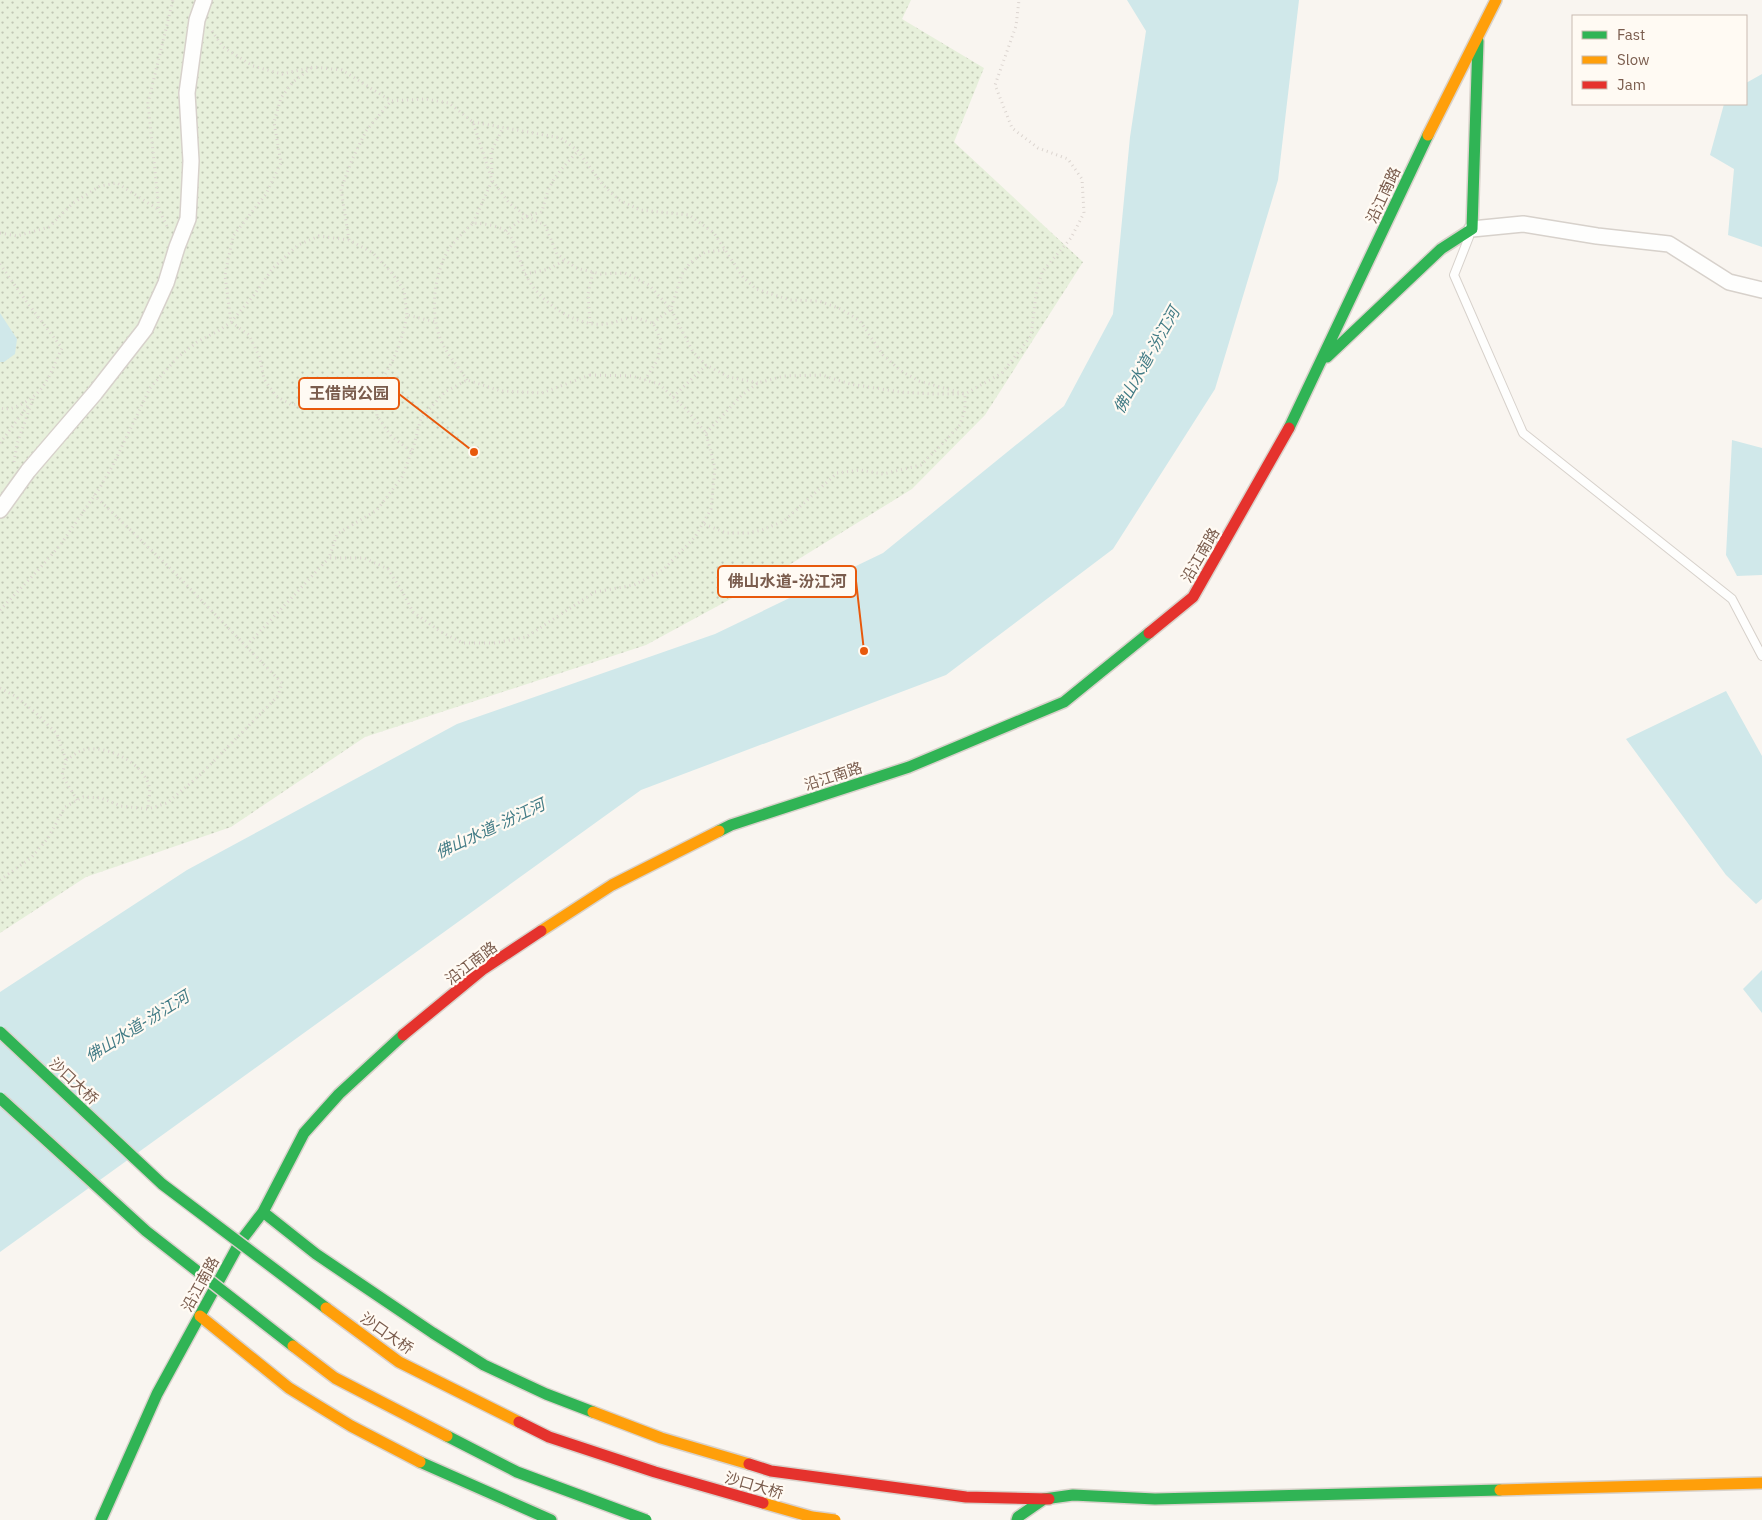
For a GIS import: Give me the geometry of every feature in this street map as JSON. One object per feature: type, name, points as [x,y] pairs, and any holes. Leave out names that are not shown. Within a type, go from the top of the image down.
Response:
[{"type":"main road","name":"沿江南路","points":[[101,1520],[157,1394],[240,1242],[263,1212],[304,1133],[339,1094],[398,1040],[482,970],[612,886],[731,825],[909,767],[1064,702],[1193,597],[1285,436],[1450,89],[1496,0]]},
{"type":"main road","points":[[1318,366],[1442,248],[1472,229],[1478,35]]},
{"type":"main road","name":"沙口大桥","points":[[0,1032],[162,1184],[287,1280],[399,1362],[548,1437],[664,1475],[812,1517],[835,1520]]},
{"type":"main road","points":[[0,1098],[146,1232],[335,1378],[517,1472],[646,1520]]},
{"type":"main road","points":[[263,1212],[316,1254],[484,1365],[546,1394],[661,1438],[771,1471],[966,1497],[1049,1499]]},
{"type":"main road","points":[[200,1316],[288,1387],[362,1434],[464,1483],[551,1520]]},
{"type":"main road","points":[[1017,1520],[1018,1517],[1044,1499],[1073,1495],[1155,1499],[1762,1483]]},
{"type":"street","points":[[0,510],[28,471],[95,393],[145,329],[166,283],[177,246],[188,219],[191,161],[187,93],[196,20],[202,4]]},
{"type":"street","points":[[1472,229],[1523,224],[1597,236],[1669,244],[1730,282],[1762,290]]},
{"type":"lane","points":[[1472,229],[1454,275],[1523,433],[1732,599],[1762,656]]},
{"type":"path","points":[[173,0],[148,102],[159,210],[177,246]]},
{"type":"path","points":[[706,433],[742,396],[758,383],[784,376],[822,375],[850,384],[900,392],[965,394],[1002,373],[1031,336],[1036,294],[1042,272],[1071,238],[1084,213],[1082,179],[1068,159],[1038,148],[1012,128],[995,84],[1016,26],[1019,0]]},
{"type":"path","points":[[202,4],[211,30],[223,46],[253,66],[282,74],[313,67],[342,70],[392,102],[425,99],[449,103],[473,122],[561,138],[578,151],[603,185],[619,200],[640,210],[689,215],[714,233],[743,277],[756,289],[790,300],[819,301],[841,310],[860,321],[883,354],[901,371],[919,381],[965,394]]},
{"type":"path","points":[[313,67],[293,82],[281,98],[274,122],[281,163],[266,194],[233,236],[225,275],[230,322],[249,335],[260,358],[264,379],[276,396],[292,405],[342,396],[375,401]]},
{"type":"path","points":[[349,240],[341,189],[366,131],[392,102]]},
{"type":"path","points":[[473,122],[492,180],[509,203],[526,216],[545,225],[557,254],[576,268],[593,272],[625,273],[649,285],[671,309],[693,352],[706,365],[729,377],[758,383]]},
{"type":"path","points":[[329,558],[364,558],[388,569],[413,612],[441,632],[463,643],[494,643],[526,637],[595,592],[634,585],[662,570],[695,537],[711,509],[715,468],[706,433],[659,384],[632,376],[590,375],[542,393],[501,391],[467,380],[440,339],[434,303],[438,277],[448,251],[473,223],[492,180],[491,152],[503,128]]},
{"type":"path","points":[[506,231],[526,216],[542,212],[552,180],[578,151]]},
{"type":"path","points":[[0,233],[17,236],[49,227],[73,203],[100,186],[118,183],[159,210]]},
{"type":"path","points":[[473,223],[492,224],[506,231],[515,243],[525,274],[536,292],[556,309],[581,322],[604,324],[634,318],[653,323]]},
{"type":"path","points":[[0,610],[42,567],[61,544],[113,465],[150,388],[176,358],[197,342],[230,322],[254,295],[273,268],[298,245],[319,236],[349,240],[373,253],[391,272],[404,290],[407,315],[402,340],[387,372],[374,391],[377,416],[391,436],[412,451]]},
{"type":"path","points":[[653,323],[671,309],[682,274],[690,263],[705,252],[725,250]]},
{"type":"path","points":[[525,274],[549,270],[565,260]]},
{"type":"path","points":[[0,264],[62,348],[45,386],[33,398],[0,443]]},
{"type":"path","points":[[590,323],[588,294],[593,272]]},
{"type":"path","points":[[407,315],[436,322]]},
{"type":"path","points":[[645,380],[658,359],[661,340],[653,323]]},
{"type":"path","points":[[673,397],[706,365]]},
{"type":"path","points":[[250,642],[329,558],[337,534],[378,510],[402,477],[412,451],[421,418],[445,392],[467,380]]},
{"type":"path","points":[[702,523],[726,533],[748,533],[762,530],[784,522],[837,473],[860,470],[883,474],[921,465],[960,425],[965,409],[965,394]]},
{"type":"path","points":[[0,408],[9,410],[33,398]]},
{"type":"path","points":[[12,471],[17,444],[33,398]]},
{"type":"path","points":[[0,880],[32,857],[48,838],[65,807],[83,797],[101,798],[121,806],[148,809],[167,803],[200,775],[278,696],[282,683],[172,570],[94,495]]},
{"type":"path","points":[[0,688],[15,696],[57,734],[66,760],[62,775],[77,800]]},
{"type":"path","points":[[66,760],[83,750],[101,749],[124,757],[140,770],[150,786],[148,809]]},
{"type":"green space","points":[[0,0],[911,0],[902,19],[984,68],[954,142],[1083,262],[985,415],[912,489],[760,583],[646,645],[365,737],[231,827],[86,877],[0,933]]},
{"type":"water","points":[[1127,0],[1299,0],[1278,180],[1215,389],[1113,549],[946,675],[641,790],[0,1252],[0,992],[187,870],[457,724],[715,634],[883,553],[1064,406],[1113,314],[1130,137],[1146,31]]},
{"type":"water","points":[[1762,74],[1762,247],[1728,235],[1734,169],[1710,155],[1724,105],[1747,105],[1747,82]]},
{"type":"water","points":[[0,313],[17,339],[15,354],[4,362],[0,362]]},
{"type":"water","points":[[1732,440],[1762,448],[1762,575],[1737,576],[1726,555]]},
{"type":"water","points":[[1726,691],[1762,756],[1762,899],[1756,904],[1726,875],[1626,739]]},
{"type":"water","points":[[1762,970],[1762,1013],[1743,989]]},
{"type":"traffic: fast","points":[[1327,357],[1441,249],[1472,229],[1478,41]]},
{"type":"traffic: fast","points":[[1289,428],[1428,135]]},
{"type":"traffic: fast","points":[[719,831],[731,825],[909,767],[1064,702],[1149,633]]},
{"type":"traffic: fast","points":[[0,1032],[162,1184],[326,1308]]},
{"type":"traffic: fast","points":[[101,1520],[157,1394],[240,1242],[263,1212],[304,1133],[339,1094],[403,1035]]},
{"type":"traffic: fast","points":[[0,1098],[146,1231],[293,1346]]},
{"type":"traffic: fast","points":[[263,1212],[316,1254],[484,1365],[546,1394],[593,1412]]},
{"type":"traffic: fast","points":[[447,1436],[517,1472],[646,1520]]},
{"type":"traffic: fast","points":[[420,1462],[551,1520]]},
{"type":"traffic: fast","points":[[1017,1520],[1018,1517],[1044,1499],[1073,1495],[1155,1499],[1500,1490]]},
{"type":"traffic: slow","points":[[1428,135],[1496,0]]},
{"type":"traffic: slow","points":[[541,931],[612,885],[719,831]]},
{"type":"traffic: slow","points":[[326,1308],[399,1362],[519,1422]]},
{"type":"traffic: slow","points":[[200,1316],[289,1388],[351,1426],[420,1462]]},
{"type":"traffic: slow","points":[[293,1346],[335,1378],[447,1436]]},
{"type":"traffic: slow","points":[[593,1412],[661,1438],[749,1464]]},
{"type":"traffic: slow","points":[[1500,1490],[1762,1483]]},
{"type":"traffic: slow","points":[[763,1503],[812,1517],[835,1520]]},
{"type":"traffic: jam","points":[[1149,633],[1193,597],[1289,428]]},
{"type":"traffic: jam","points":[[403,1035],[482,970],[541,931]]},
{"type":"traffic: jam","points":[[519,1422],[549,1437],[655,1472],[763,1503]]},
{"type":"traffic: jam","points":[[749,1464],[771,1471],[966,1497],[1049,1499]]},
{"type":"place","name":"王借岗公园","points":[[474,452]]},
{"type":"place","name":"佛山水道-汾江河","points":[[864,651]]}]
